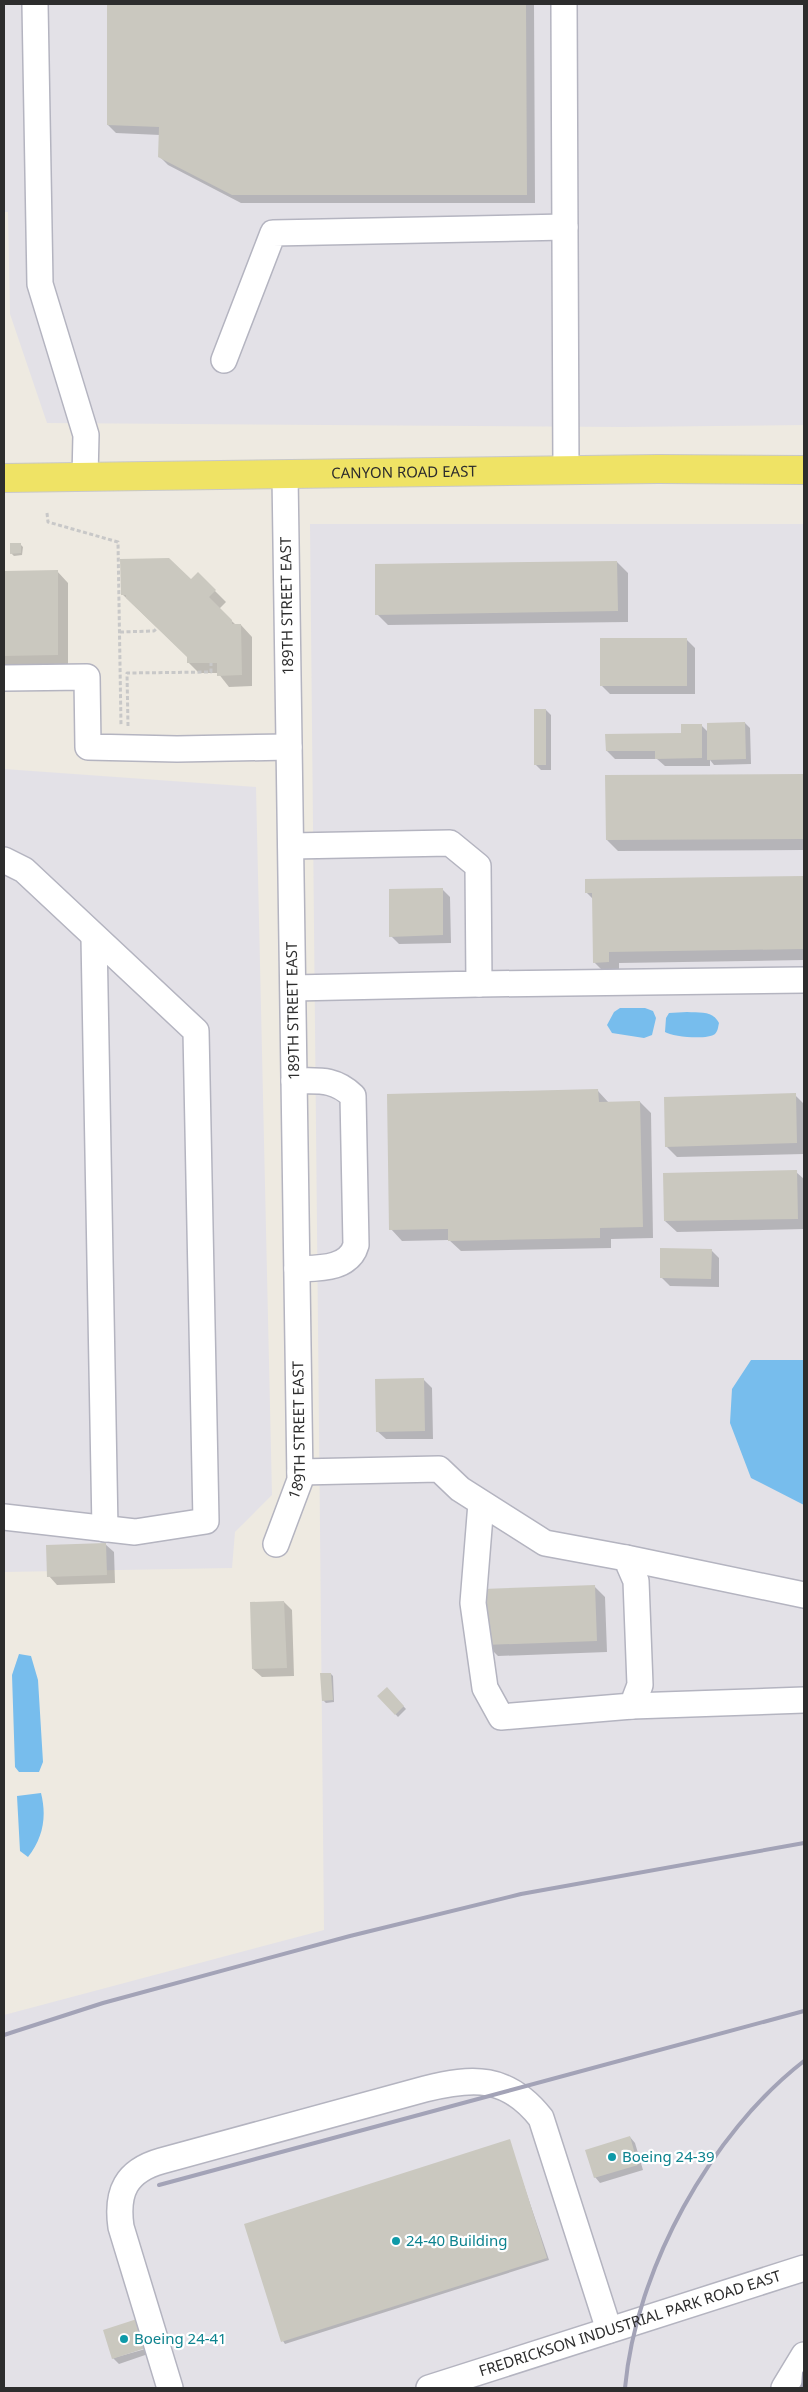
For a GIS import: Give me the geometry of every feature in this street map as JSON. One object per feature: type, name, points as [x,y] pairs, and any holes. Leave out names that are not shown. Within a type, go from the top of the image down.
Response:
[{"type":"main road","name":"CANYON ROAD EAST","points":[[4,478],[566,470],[804,470]]},
{"type":"street","points":[[35,4],[40,284],[86,436],[86,477]]},
{"type":"street","points":[[564,4],[566,470]]},
{"type":"street","points":[[224,360],[272,233],[565,227]]},
{"type":"street","name":"189TH STREET EAST","points":[[276,1544],[300,1480],[285,474]]},
{"type":"street","points":[[4,678],[86,677],[88,747],[177,749],[289,747]]},
{"type":"street","points":[[291,846],[450,842],[478,866],[478,984]]},
{"type":"street","points":[[4,860],[24,870],[196,1031],[206,1521],[135,1532],[4,1517]]},
{"type":"street","points":[[94,937],[105,1529]]},
{"type":"street","points":[[293,988],[804,980]]},
{"type":"street","points":[[294,1081],[329,1081],[342,1086],[353,1096],[356,1245],[355,1251],[332,1267],[297,1269]]},
{"type":"street","points":[[300,1472],[438,1468],[460,1489],[545,1543],[804,1595]]},
{"type":"street","points":[[482,1503],[473,1604],[485,1688],[501,1717],[632,1706],[804,1700]]},
{"type":"street","points":[[626,1558],[636,1581],[640,1685],[632,1706]]},
{"type":"street","points":[[170,2388],[121,2227],[119,2214],[125,2184],[134,2173],[144,2166],[458,2082],[480,2080],[500,2086],[530,2104],[541,2118],[609,2330]]},
{"type":"street","name":"FREDRICKSON INDUSTRIAL PARK ROAD EAST","points":[[429,2388],[804,2268]]},
{"type":"street","points":[[784,2388],[804,2355]]},
{"type":"path","points":[[47,513],[48,522],[118,542],[121,726]]},
{"type":"path","points":[[120,632],[154,631],[157,628]]},
{"type":"path","points":[[128,726],[127,673],[211,672],[211,663]]},
{"type":"path","points":[[120,678],[127,677]]},
{"type":"shaded area","points":[[4,4],[804,4],[804,425],[622,427],[47,423],[10,314],[8,212],[4,212]]},
{"type":"shaded area","points":[[310,524],[804,524],[804,2388],[4,2388],[4,2015],[324,1930]]},
{"type":"shaded area","points":[[4,769],[256,787],[272,1495],[235,1532],[232,1568],[4,1572]]},
{"type":"water","points":[[620,1008],[645,1008],[653,1011],[656,1018],[652,1035],[644,1038],[612,1033],[607,1025],[614,1012]]},
{"type":"water","points":[[669,1013],[706,1013],[713,1016],[719,1023],[716,1033],[705,1037],[690,1037],[665,1032],[666,1018]]},
{"type":"water","points":[[751,1360],[804,1360],[804,1505],[751,1478],[730,1423],[732,1389]]},
{"type":"water","points":[[19,1654],[31,1656],[38,1680],[43,1762],[39,1772],[19,1772],[15,1767],[12,1675]]},
{"type":"water","points":[[41,1793],[44,1810],[42,1827],[37,1842],[28,1857],[20,1851],[17,1796]]},
{"type":"building","points":[[107,4],[526,4],[527,195],[232,195],[158,157],[159,127],[107,125]]},
{"type":"building","points":[[10,543],[21,543],[21,553],[10,554]]},
{"type":"building","points":[[169,558],[191,579],[198,572],[216,590],[209,597],[232,620],[232,624],[241,624],[242,675],[217,676],[217,663],[187,663],[187,657],[126,598],[126,595],[121,595],[120,559]]},
{"type":"building","points":[[617,561],[618,611],[375,615],[375,564]]},
{"type":"building","points":[[58,570],[58,655],[4,656],[4,571]]},
{"type":"building","points":[[600,638],[687,638],[687,686],[600,686]]},
{"type":"building","points":[[534,709],[546,709],[546,765],[534,765]]},
{"type":"building","points":[[745,722],[746,759],[707,760],[707,723]]},
{"type":"building","points":[[681,724],[702,724],[702,758],[655,759],[655,751],[606,751],[605,734],[681,733]]},
{"type":"building","points":[[804,774],[804,839],[606,840],[605,775]]},
{"type":"building","points":[[804,876],[804,949],[609,952],[609,962],[593,963],[592,893],[585,893],[585,879]]},
{"type":"building","points":[[443,888],[443,935],[389,937],[389,889]]},
{"type":"building","points":[[598,1089],[599,1102],[640,1101],[643,1227],[600,1228],[600,1238],[448,1241],[448,1229],[389,1230],[387,1094]]},
{"type":"building","points":[[796,1093],[797,1143],[665,1147],[664,1097]]},
{"type":"building","points":[[797,1170],[798,1219],[664,1221],[663,1173]]},
{"type":"building","points":[[660,1248],[712,1249],[711,1279],[660,1278]]},
{"type":"building","points":[[424,1378],[425,1431],[376,1432],[375,1379]]},
{"type":"building","points":[[106,1543],[107,1575],[47,1577],[46,1545]]},
{"type":"building","points":[[595,1585],[597,1641],[485,1645],[483,1589]]},
{"type":"building","points":[[284,1601],[287,1668],[252,1669],[250,1602]]},
{"type":"building","points":[[320,1673],[331,1673],[333,1700],[322,1701]]},
{"type":"building","points":[[387,1687],[404,1706],[395,1715],[377,1696]]},
{"type":"building","name":"Boeing 24-39","points":[[630,2136],[638,2165],[594,2178],[585,2150]]},
{"type":"building","name":"24-40 Building","points":[[510,2139],[547,2258],[281,2342],[244,2224]]},
{"type":"building","name":"Boeing 24-41","points":[[137,2319],[146,2348],[112,2359],[103,2330]]},
{"type":"railway","points":[[4,2035],[103,2003],[350,1936],[521,1894],[804,1843]]},
{"type":"railway","points":[[159,2185],[804,2011]]},
{"type":"railway","points":[[625,2388],[632,2343],[644,2297],[662,2251],[683,2207],[709,2165],[738,2126],[770,2091],[804,2061]]},
{"type":"railway","points":[[803,2388],[804,2373]]},
{"type":"place","name":"Boeing 24-39","points":[[612,2157]]},
{"type":"place","name":"24-40 Building","points":[[396,2241]]},
{"type":"place","name":"Boeing 24-41","points":[[124,2339]]}]
